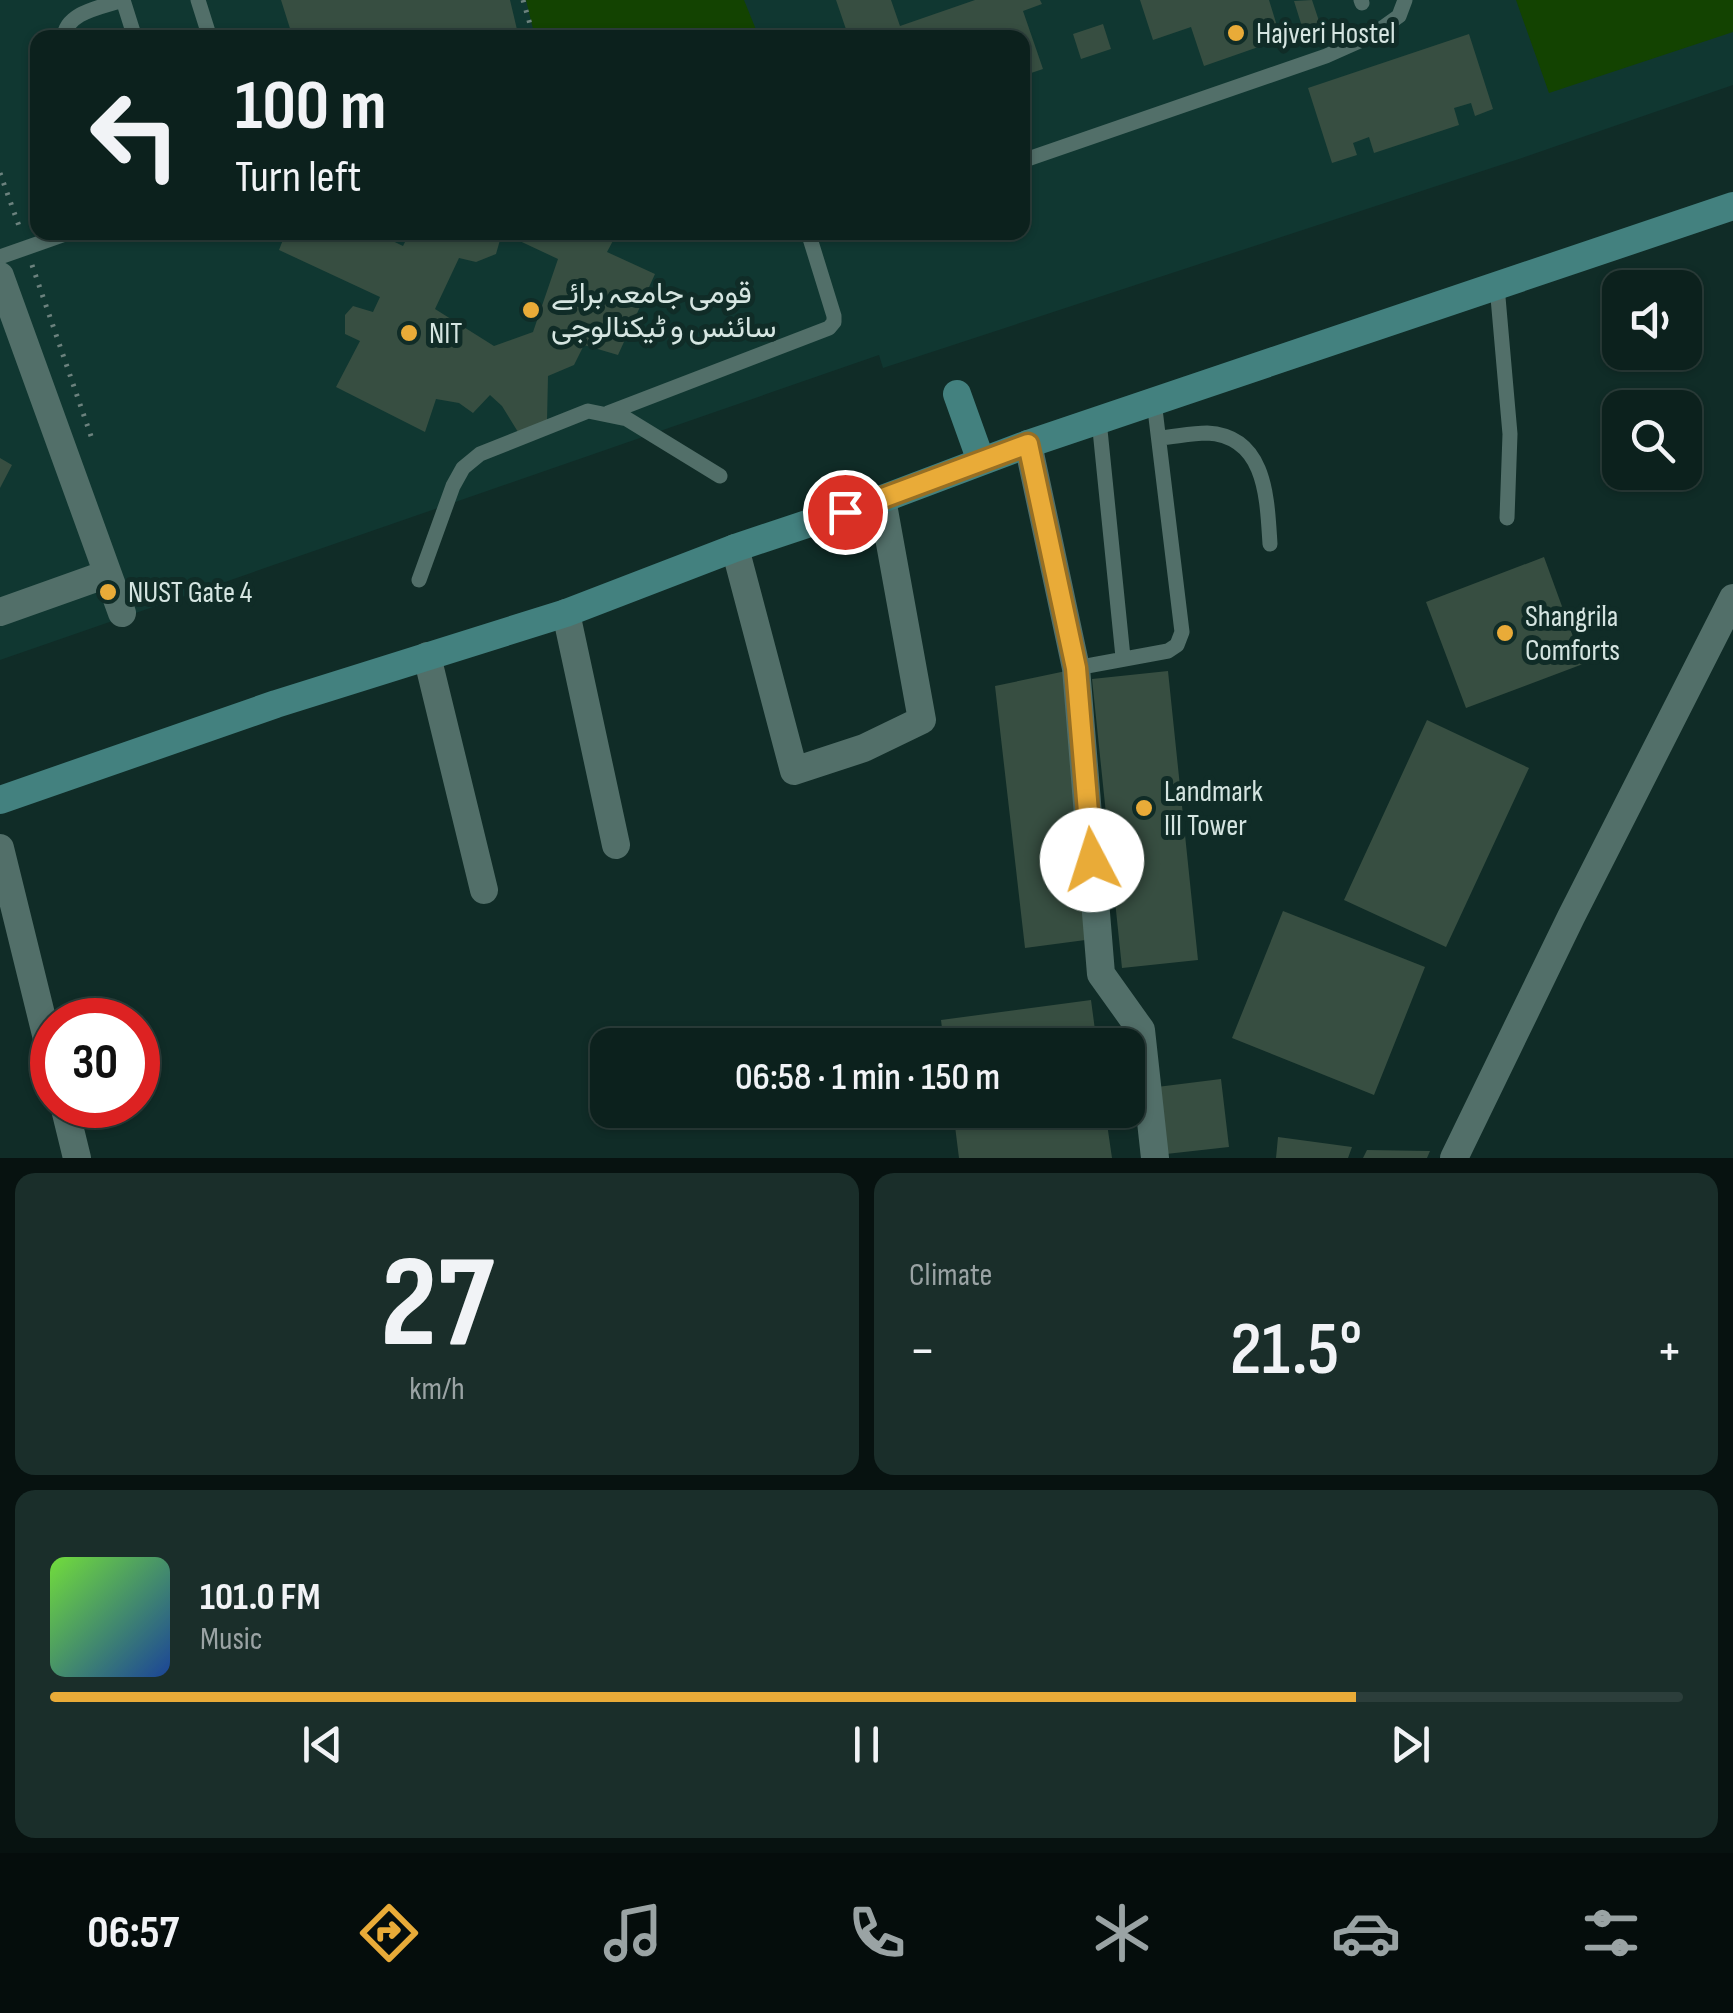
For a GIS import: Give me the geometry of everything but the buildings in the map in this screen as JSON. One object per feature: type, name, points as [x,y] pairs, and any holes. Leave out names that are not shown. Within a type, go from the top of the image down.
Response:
[{"type":"main road","points":[[0,800],[276,704],[566,613],[1028,444],[1733,206]]},
{"type":"main road","points":[[957,394],[981,461]]},
{"type":"street","points":[[0,276],[122,613]]},
{"type":"street","points":[[1028,444],[1076,668],[1101,974],[1141,1030],[1155,1158]]},
{"type":"street","points":[[735,548],[794,771],[864,748],[922,720],[882,499]]},
{"type":"street","points":[[0,612],[107,574]]},
{"type":"street","points":[[1454,1158],[1570,917],[1733,598]]},
{"type":"street","points":[[566,613],[616,845]]},
{"type":"street","points":[[428,656],[484,890]]},
{"type":"street","points":[[0,848],[37,998]]},
{"type":"street","points":[[70,1128],[77,1158]]},
{"type":"lane","points":[[64,30],[74,18],[123,0],[133,30]]},
{"type":"lane","points":[[198,0],[207,30]]},
{"type":"lane","points":[[1030,159],[1326,56],[1371,36],[1400,16],[1404,0]]},
{"type":"lane","points":[[0,257],[48,240]]},
{"type":"lane","points":[[608,413],[828,328],[834,316],[810,240]]},
{"type":"lane","points":[[1496,286],[1510,434],[1507,518]]},
{"type":"lane","points":[[1076,668],[1168,651],[1177,645],[1182,632],[1154,401]]},
{"type":"lane","points":[[419,580],[463,468],[480,454],[588,411],[628,420],[720,476]]},
{"type":"lane","points":[[1098,420],[1124,657]]},
{"type":"lane","points":[[1159,438],[1208,434],[1236,443],[1250,453],[1262,472],[1270,544]]},
{"type":"path","points":[[523,0],[532,30]]},
{"type":"shaded area","name":"قومی جامعہ برائے سائنس و ٹیکنالوجی","points":[[0,0],[1733,0],[1733,85],[883,368],[879,355],[0,660]]},
{"type":"green space","points":[[526,0],[744,0],[756,30],[533,30]]},
{"type":"green space","points":[[1516,0],[1733,0],[1733,32],[1549,93]]},
{"type":"place","name":"Hajveri Hostel","points":[[1236,33]]},
{"type":"place","name":"قومی جامعہ برائے سائنس و ٹیکنالوجی","points":[[531,310]]},
{"type":"place","name":"NIT","points":[[409,333]]},
{"type":"place","name":"NUST Gate 4","points":[[108,592]]},
{"type":"place","name":"Shangrila Comforts","points":[[1505,633]]},
{"type":"place","name":"Landmark III Tower","points":[[1144,808]]},
{"type":"route","points":[[845,512],[1028,444],[1076,668],[1092,860]]}]
